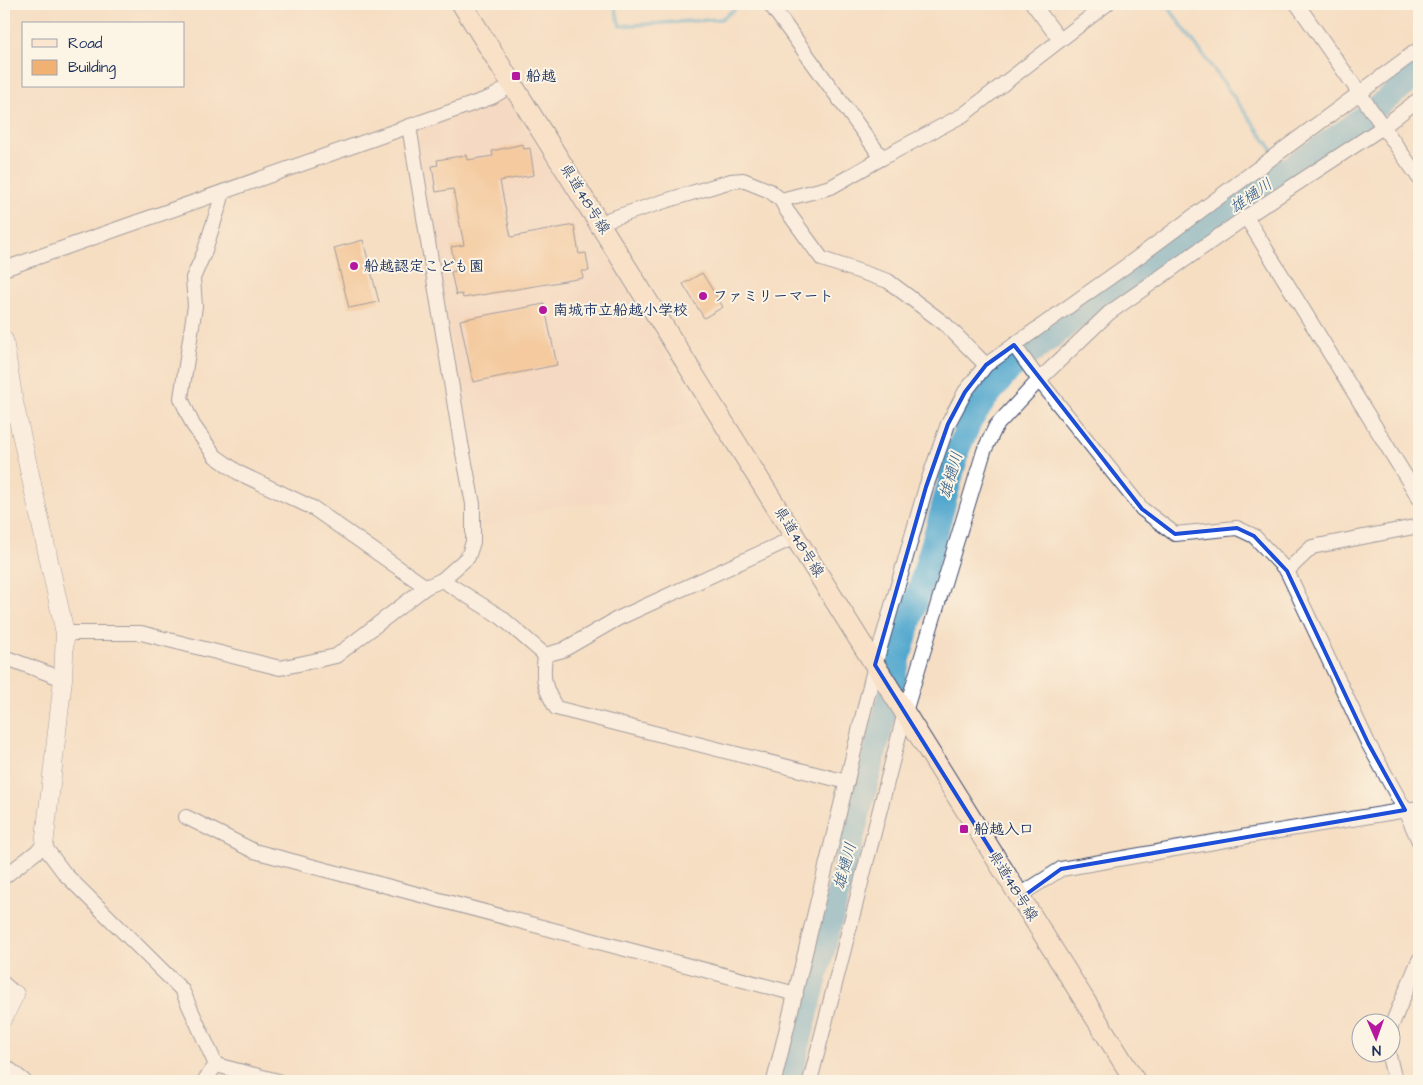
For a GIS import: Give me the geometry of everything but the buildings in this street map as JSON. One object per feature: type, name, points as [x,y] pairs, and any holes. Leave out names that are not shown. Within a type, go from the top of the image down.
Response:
[{"type":"main road","name":"県道48号線","points":[[462,4],[1135,1081]]},
{"type":"street","points":[[770,4],[882,158]]},
{"type":"street","points":[[1034,4],[1060,40]]},
{"type":"street","points":[[781,200],[831,187],[963,115],[1107,4]]},
{"type":"street","points":[[1297,4],[1419,178]]},
{"type":"street","points":[[774,1081],[847,782],[926,488],[948,424],[965,392],[986,365],[1126,266],[1419,49]]},
{"type":"street","points":[[4,269],[492,97],[512,85]]},
{"type":"street","points":[[810,1081],[902,708],[984,451],[996,426],[1039,380],[1109,313],[1246,217],[1383,127],[1419,99]]},
{"type":"street","points":[[65,633],[141,633],[280,668],[336,656],[426,587],[442,580],[468,557],[473,542],[473,504],[460,443],[409,126]]},
{"type":"street","points":[[601,224],[628,213],[731,181],[743,180],[770,191],[781,200],[822,258],[888,281],[946,324],[986,365]]},
{"type":"street","points":[[223,192],[194,278],[195,306],[181,398],[193,425],[215,456],[239,473],[313,508],[426,587]]},
{"type":"street","points":[[1246,217],[1419,498]]},
{"type":"street","points":[[4,340],[14,402],[65,633],[63,679],[44,846],[64,874],[182,990],[216,1065]]},
{"type":"street","points":[[1014,345],[1039,380],[1142,509],[1175,534],[1237,528],[1254,536],[1287,571],[1368,743],[1405,810],[1419,841]]},
{"type":"street","points":[[1287,571],[1312,547],[1419,526]]},
{"type":"street","points":[[545,655],[563,650],[618,619],[796,537]]},
{"type":"street","points":[[442,580],[501,617],[545,655]]},
{"type":"street","points":[[545,655],[543,668],[545,688],[556,708],[847,782]]},
{"type":"street","points":[[4,657],[63,679]]},
{"type":"street","points":[[1021,898],[1028,890],[1061,869],[1419,808]]},
{"type":"street","points":[[186,817],[254,851],[796,994]]},
{"type":"street","points":[[4,877],[44,846]]},
{"type":"street","points":[[1397,1012],[1419,960]]},
{"type":"street","points":[[4,1017],[9,989]]},
{"type":"street","points":[[1390,1062],[1395,1081]]},
{"type":"street","points":[[4,1065],[24,1081]]},
{"type":"street","points":[[204,1081],[216,1065]]},
{"type":"street","points":[[216,1065],[278,1081]]},
{"type":"highlighted area","points":[[1014,345],[1142,509],[1175,534],[1237,528],[1254,536],[1287,571],[1368,743],[1405,810],[1061,869],[1021,898],[875,665],[926,487],[948,424],[965,392],[986,365]]},
{"type":"shaded area","name":"南城市立船越小学校","points":[[508,98],[703,416],[635,446],[628,501],[556,506],[481,527],[418,141],[424,129]]},
{"type":"waterway","points":[[614,4],[620,26],[721,19],[742,4]]},
{"type":"waterway","points":[[1166,4],[1274,152]]},
{"type":"waterway","name":"雄樋川","points":[[789,1081],[900,655],[959,447],[971,420],[1010,369],[1092,306],[1222,213],[1345,131],[1419,74]]},
{"type":"waterway","points":[[1278,157],[1287,170]]},
{"type":"place","name":"船越","points":[[516,76]]},
{"type":"place","name":"船越認定こども園","points":[[354,266]]},
{"type":"place","name":"ファミリーマート","points":[[703,296]]},
{"type":"place","name":"南城市立船越小学校","points":[[543,310]]},
{"type":"place","name":"船越入口","points":[[964,829]]}]
